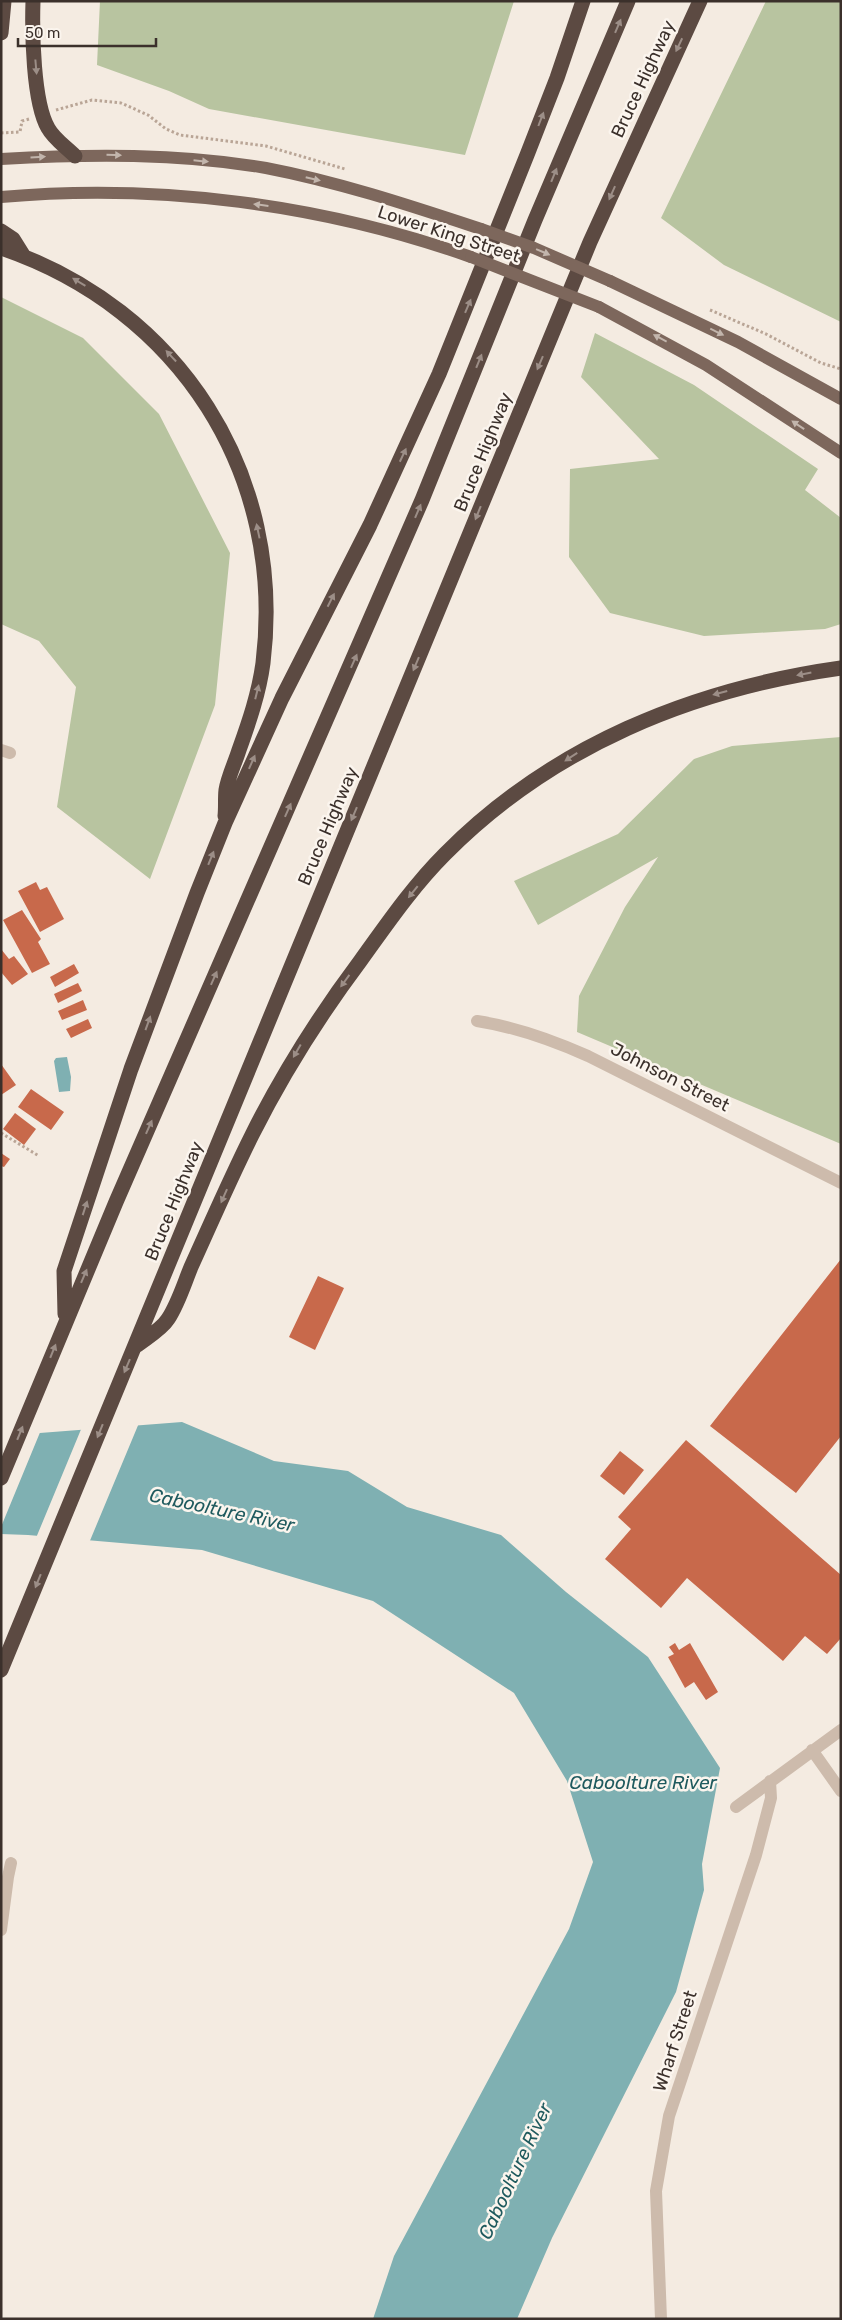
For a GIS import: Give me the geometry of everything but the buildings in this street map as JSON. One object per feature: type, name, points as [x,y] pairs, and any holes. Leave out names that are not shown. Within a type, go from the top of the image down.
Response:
[{"type":"highway","points":[[1,33],[4,1]]},
{"type":"highway","points":[[33,1],[38,91],[43,114],[52,134],[75,156]]},
{"type":"highway","points":[[66,1321],[64,1271],[158,994],[225,823],[282,698],[370,525],[439,374],[547,104],[582,1]]},
{"type":"highway","points":[[1,1478],[66,1321],[426,491],[564,150],[628,1]]},
{"type":"highway","name":"Bruce Highway","points":[[1,1670],[590,242],[700,1]]},
{"type":"highway","points":[[1,230],[13,239],[23,255]]},
{"type":"highway","points":[[1,248],[23,255],[58,271],[102,296],[168,354],[184,372],[216,418],[241,470],[250,496],[266,578],[265,639],[262,666],[252,713],[226,788],[225,823]]},
{"type":"highway","points":[[135,1347],[167,1321],[246,1147],[273,1093],[306,1037],[397,912],[444,855],[522,789],[581,751],[636,724],[700,698],[767,681],[841,668]]},
{"type":"main road","name":"Lower King Street","points":[[1,159],[75,156],[153,157],[266,168],[370,194],[534,248],[610,281],[738,342],[841,399]]},
{"type":"main road","name":"Lower King Street","points":[[1,197],[49,193],[146,194],[273,207],[384,230],[471,257],[599,307],[706,365],[841,453]]},
{"type":"street","name":"Johnson Street","points":[[477,1021],[499,1024],[546,1038],[588,1056],[841,1183]]},
{"type":"street","points":[[736,1807],[841,1730]]},
{"type":"street","points":[[812,1750],[841,1791]]},
{"type":"street","name":"Wharf Street","points":[[661,2319],[656,2191],[664,2137],[672,2107],[756,1855],[771,1798],[770,1781]]},
{"type":"street","points":[[1,1930],[8,1877],[12,1863]]},
{"type":"path","points":[[1,133],[20,132],[22,121],[92,100],[112,101],[139,110],[172,132],[187,136]]},
{"type":"path","points":[[707,308],[766,334],[821,363],[841,369]]},
{"type":"path","points":[[1,1133],[39,1156]]},
{"type":"green space","points":[[100,1],[514,1],[465,155],[209,109],[169,91],[97,65]]},
{"type":"green space","points":[[766,1],[841,1],[841,322],[724,265],[661,218]]},
{"type":"green space","points":[[1,297],[83,338],[159,414],[230,553],[215,705],[150,879],[57,807],[76,687],[39,641],[1,624]]},
{"type":"green space","points":[[595,333],[694,385],[818,469],[805,490],[841,518],[841,624],[825,629],[704,636],[610,613],[569,557],[570,469],[659,459],[581,377]]},
{"type":"green space","points":[[841,737],[841,1144],[577,1032],[579,996],[625,907],[658,857],[538,925],[514,881],[618,834],[694,759],[732,746]]},
{"type":"water","points":[[67,1057],[71,1077],[70,1091],[59,1092],[54,1061],[56,1058]]},
{"type":"water","name":"Caboolture River","points":[[182,1422],[274,1461],[348,1471],[407,1507],[501,1535],[566,1592],[648,1657],[720,1768],[702,1864],[704,1890],[676,1992],[552,2238],[517,2319],[373,2319],[394,2256],[569,1929],[593,1862],[567,1781],[514,1693],[373,1601],[202,1550],[1,1534],[1,1436]]},
{"type":"pier","points":[[139,1423],[89,1543],[36,1538],[82,1427]]},
{"type":"pier","points":[[41,1430],[1,1527],[1,1433]]}]
